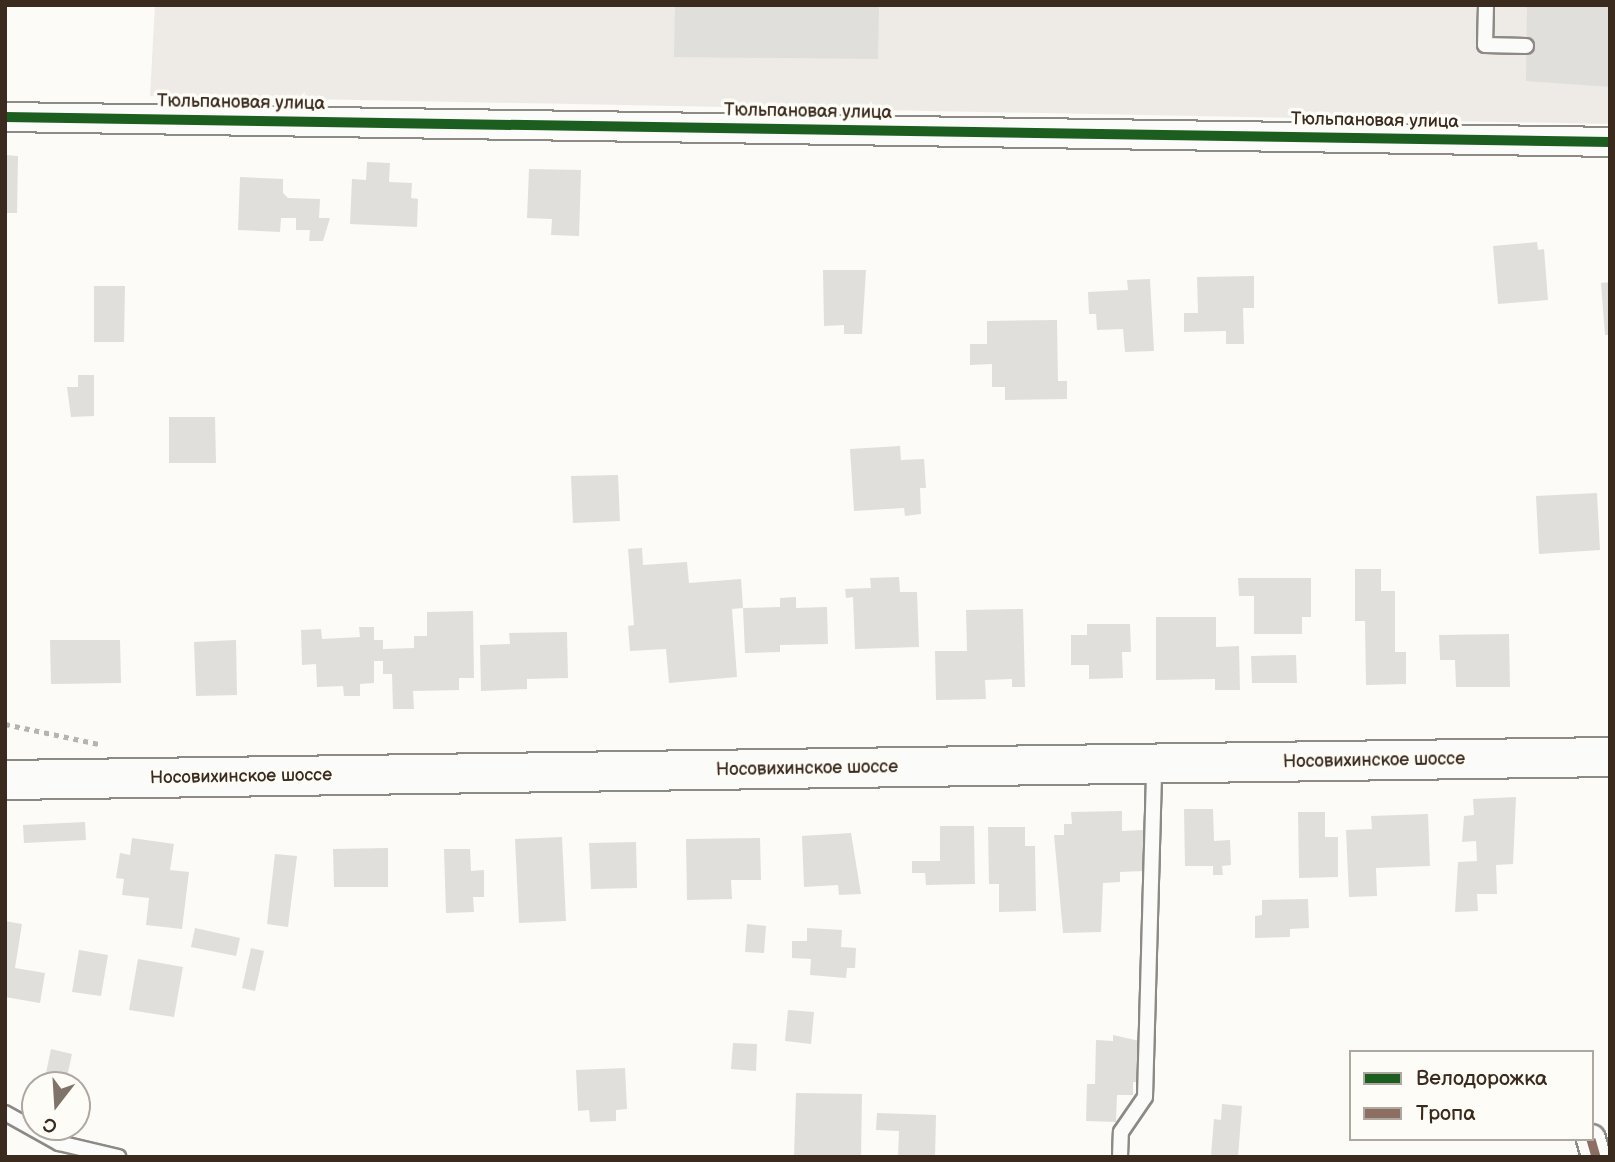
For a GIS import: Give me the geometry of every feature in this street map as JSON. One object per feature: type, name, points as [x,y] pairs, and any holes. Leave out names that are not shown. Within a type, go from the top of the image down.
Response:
[{"type":"main road","name":"Носовихинское шоссе","points":[[5,780],[1610,757]]},
{"type":"street","name":"Тюльпановая улица","points":[[5,117],[1610,142]]},
{"type":"lane","points":[[1486,5],[1485,45],[1526,46]]},
{"type":"lane","points":[[1120,1157],[1121,1132],[1145,1097],[1154,764]]},
{"type":"lane","points":[[5,1113],[59,1143],[118,1157]]},
{"type":"path","points":[[5,724],[114,748]]},
{"type":"shaded area","points":[[155,5],[1610,5],[1610,124],[150,96]]},
{"type":"building","points":[[675,5],[879,5],[878,59],[674,57]]},
{"type":"building","points":[[1527,5],[1610,5],[1610,87],[1526,81]]},
{"type":"building","points":[[5,155],[18,156],[17,213],[5,213]]},
{"type":"building","points":[[367,162],[390,163],[389,182],[412,183],[411,198],[418,199],[417,227],[350,224],[352,179],[366,180]]},
{"type":"building","points":[[529,169],[581,170],[579,236],[551,235],[552,219],[527,218]]},
{"type":"building","points":[[240,177],[283,179],[283,193],[288,198],[320,199],[319,218],[330,218],[323,241],[309,241],[310,230],[296,230],[296,218],[281,218],[280,232],[238,230]]},
{"type":"building","points":[[1537,242],[1538,250],[1544,249],[1548,300],[1498,304],[1493,246]]},
{"type":"building","points":[[823,270],[866,270],[862,334],[844,334],[844,325],[824,326]]},
{"type":"building","points":[[1254,276],[1254,308],[1243,308],[1244,344],[1226,344],[1226,331],[1184,332],[1184,313],[1198,313],[1197,277]]},
{"type":"building","points":[[1150,279],[1154,351],[1125,352],[1123,329],[1097,330],[1096,314],[1089,314],[1088,292],[1128,290],[1127,280]]},
{"type":"building","points":[[1610,282],[1610,335],[1605,335],[1601,283]]},
{"type":"building","points":[[94,286],[125,286],[124,342],[94,342]]},
{"type":"building","points":[[1057,320],[1058,381],[1067,381],[1067,399],[1005,400],[1005,387],[992,387],[992,364],[970,365],[970,344],[987,344],[987,321]]},
{"type":"building","points":[[78,375],[94,375],[94,416],[71,417],[67,387],[78,387]]},
{"type":"building","points":[[169,417],[215,417],[216,463],[169,463]]},
{"type":"building","points":[[900,446],[901,460],[924,459],[926,488],[920,488],[921,514],[905,516],[904,508],[854,511],[850,449]]},
{"type":"building","points":[[618,475],[620,521],[573,523],[571,476]]},
{"type":"building","points":[[1597,493],[1600,550],[1539,554],[1536,496]]},
{"type":"building","points":[[642,548],[643,565],[687,562],[689,583],[741,579],[743,608],[732,609],[737,677],[669,683],[666,649],[630,651],[628,626],[634,625],[628,549]]},
{"type":"building","points":[[1355,569],[1381,569],[1381,591],[1395,591],[1395,652],[1406,652],[1406,684],[1366,685],[1365,621],[1355,621]]},
{"type":"building","points":[[899,577],[900,592],[917,592],[919,647],[855,649],[853,597],[846,598],[845,589],[871,588],[870,578]]},
{"type":"building","points":[[1238,578],[1311,578],[1311,617],[1302,617],[1302,634],[1254,634],[1254,596],[1239,596]]},
{"type":"building","points":[[796,597],[796,608],[827,607],[828,644],[780,645],[780,652],[745,653],[743,608],[780,607],[780,598]]},
{"type":"building","points":[[1023,609],[1025,687],[1012,687],[1012,679],[985,680],[986,699],[936,700],[935,651],[967,651],[966,610]]},
{"type":"building","points":[[473,611],[474,678],[459,678],[459,690],[413,691],[414,709],[393,709],[392,674],[383,674],[383,661],[374,661],[374,683],[360,684],[360,696],[344,696],[343,686],[317,687],[316,664],[302,665],[301,630],[321,629],[322,639],[360,637],[359,627],[374,627],[374,640],[383,640],[383,649],[414,648],[414,636],[427,636],[427,612]]},
{"type":"building","points":[[1156,617],[1216,617],[1216,647],[1239,646],[1240,690],[1215,690],[1215,679],[1156,680]]},
{"type":"building","points":[[1087,624],[1130,624],[1131,652],[1122,652],[1123,678],[1089,679],[1089,665],[1071,665],[1071,635],[1087,635]]},
{"type":"building","points":[[567,632],[568,678],[527,679],[527,689],[481,691],[480,645],[510,644],[509,633]]},
{"type":"building","points":[[1509,634],[1510,687],[1456,687],[1455,660],[1440,660],[1439,635]]},
{"type":"building","points":[[50,640],[120,640],[121,683],[51,684]]},
{"type":"building","points":[[236,640],[237,695],[196,696],[194,642]]},
{"type":"building","points":[[1296,655],[1297,683],[1252,683],[1251,656]]},
{"type":"building","points":[[1516,797],[1513,864],[1496,865],[1497,894],[1477,894],[1478,911],[1455,912],[1458,862],[1477,861],[1476,841],[1462,842],[1464,816],[1474,815],[1473,799]]},
{"type":"building","points":[[1184,809],[1213,809],[1214,841],[1230,840],[1231,865],[1222,866],[1223,875],[1213,875],[1213,866],[1185,866]]},
{"type":"building","points":[[1122,811],[1122,831],[1143,830],[1144,871],[1120,872],[1120,882],[1103,883],[1101,932],[1063,933],[1054,835],[1064,835],[1064,824],[1072,824],[1071,812]]},
{"type":"building","points":[[1298,812],[1325,812],[1325,837],[1338,837],[1338,877],[1299,878]]},
{"type":"building","points":[[1428,814],[1430,866],[1376,868],[1377,896],[1349,897],[1346,830],[1372,829],[1371,816]]},
{"type":"building","points":[[85,822],[86,840],[24,843],[23,825]]},
{"type":"building","points":[[940,826],[974,826],[975,884],[926,885],[925,873],[912,873],[912,861],[940,861]]},
{"type":"building","points":[[988,827],[1025,827],[1025,846],[1035,846],[1036,911],[999,912],[999,884],[989,884]]},
{"type":"building","points":[[851,833],[861,894],[839,895],[838,885],[804,887],[802,836]]},
{"type":"building","points":[[562,837],[566,921],[519,923],[515,839]]},
{"type":"building","points":[[132,838],[174,844],[170,870],[189,872],[182,929],[146,925],[149,898],[122,895],[124,879],[116,878],[120,853],[130,855]]},
{"type":"building","points":[[760,838],[761,880],[731,880],[732,899],[687,900],[686,839]]},
{"type":"building","points":[[636,842],[637,888],[591,889],[589,843]]},
{"type":"building","points":[[388,848],[388,887],[334,887],[333,849]]},
{"type":"building","points":[[444,849],[470,849],[471,871],[484,870],[484,897],[473,897],[474,912],[446,913]]},
{"type":"building","points":[[275,854],[297,856],[288,927],[267,924]]},
{"type":"building","points":[[1308,899],[1309,928],[1290,929],[1290,937],[1255,938],[1255,916],[1262,915],[1262,900]]},
{"type":"building","points":[[5,921],[22,924],[15,968],[45,973],[40,1003],[5,997]]},
{"type":"building","points":[[747,924],[766,926],[764,953],[745,952]]},
{"type":"building","points":[[195,928],[240,938],[236,956],[191,947]]},
{"type":"building","points":[[807,928],[842,930],[841,947],[856,948],[855,968],[847,968],[846,978],[810,975],[811,959],[792,958],[792,941],[807,941]]},
{"type":"building","points":[[251,948],[264,951],[255,991],[242,988]]},
{"type":"building","points":[[79,950],[108,955],[101,996],[72,992]]},
{"type":"building","points":[[138,959],[183,967],[174,1017],[129,1010]]},
{"type":"building","points":[[788,1010],[814,1012],[811,1044],[785,1041]]},
{"type":"building","points":[[1113,1035],[1144,1042],[1143,1082],[1133,1082],[1133,1095],[1117,1095],[1116,1122],[1086,1121],[1087,1084],[1095,1084],[1096,1040],[1113,1041]]},
{"type":"building","points":[[733,1043],[757,1044],[756,1071],[731,1069]]},
{"type":"building","points":[[51,1049],[72,1054],[68,1071],[46,1071]]},
{"type":"building","points":[[625,1068],[627,1109],[616,1110],[616,1121],[590,1122],[589,1110],[578,1111],[576,1070]]},
{"type":"building","points":[[796,1093],[862,1094],[861,1157],[794,1157]]},
{"type":"building","points":[[1222,1104],[1242,1106],[1238,1157],[1211,1155],[1214,1119],[1221,1120]]},
{"type":"building","points":[[877,1113],[936,1115],[935,1157],[898,1157],[899,1131],[876,1130]]},
{"type":"marked path","points":[[1592,1141],[1596,1157]]},
{"type":"cycle path","points":[[5,117],[1610,142]]}]
